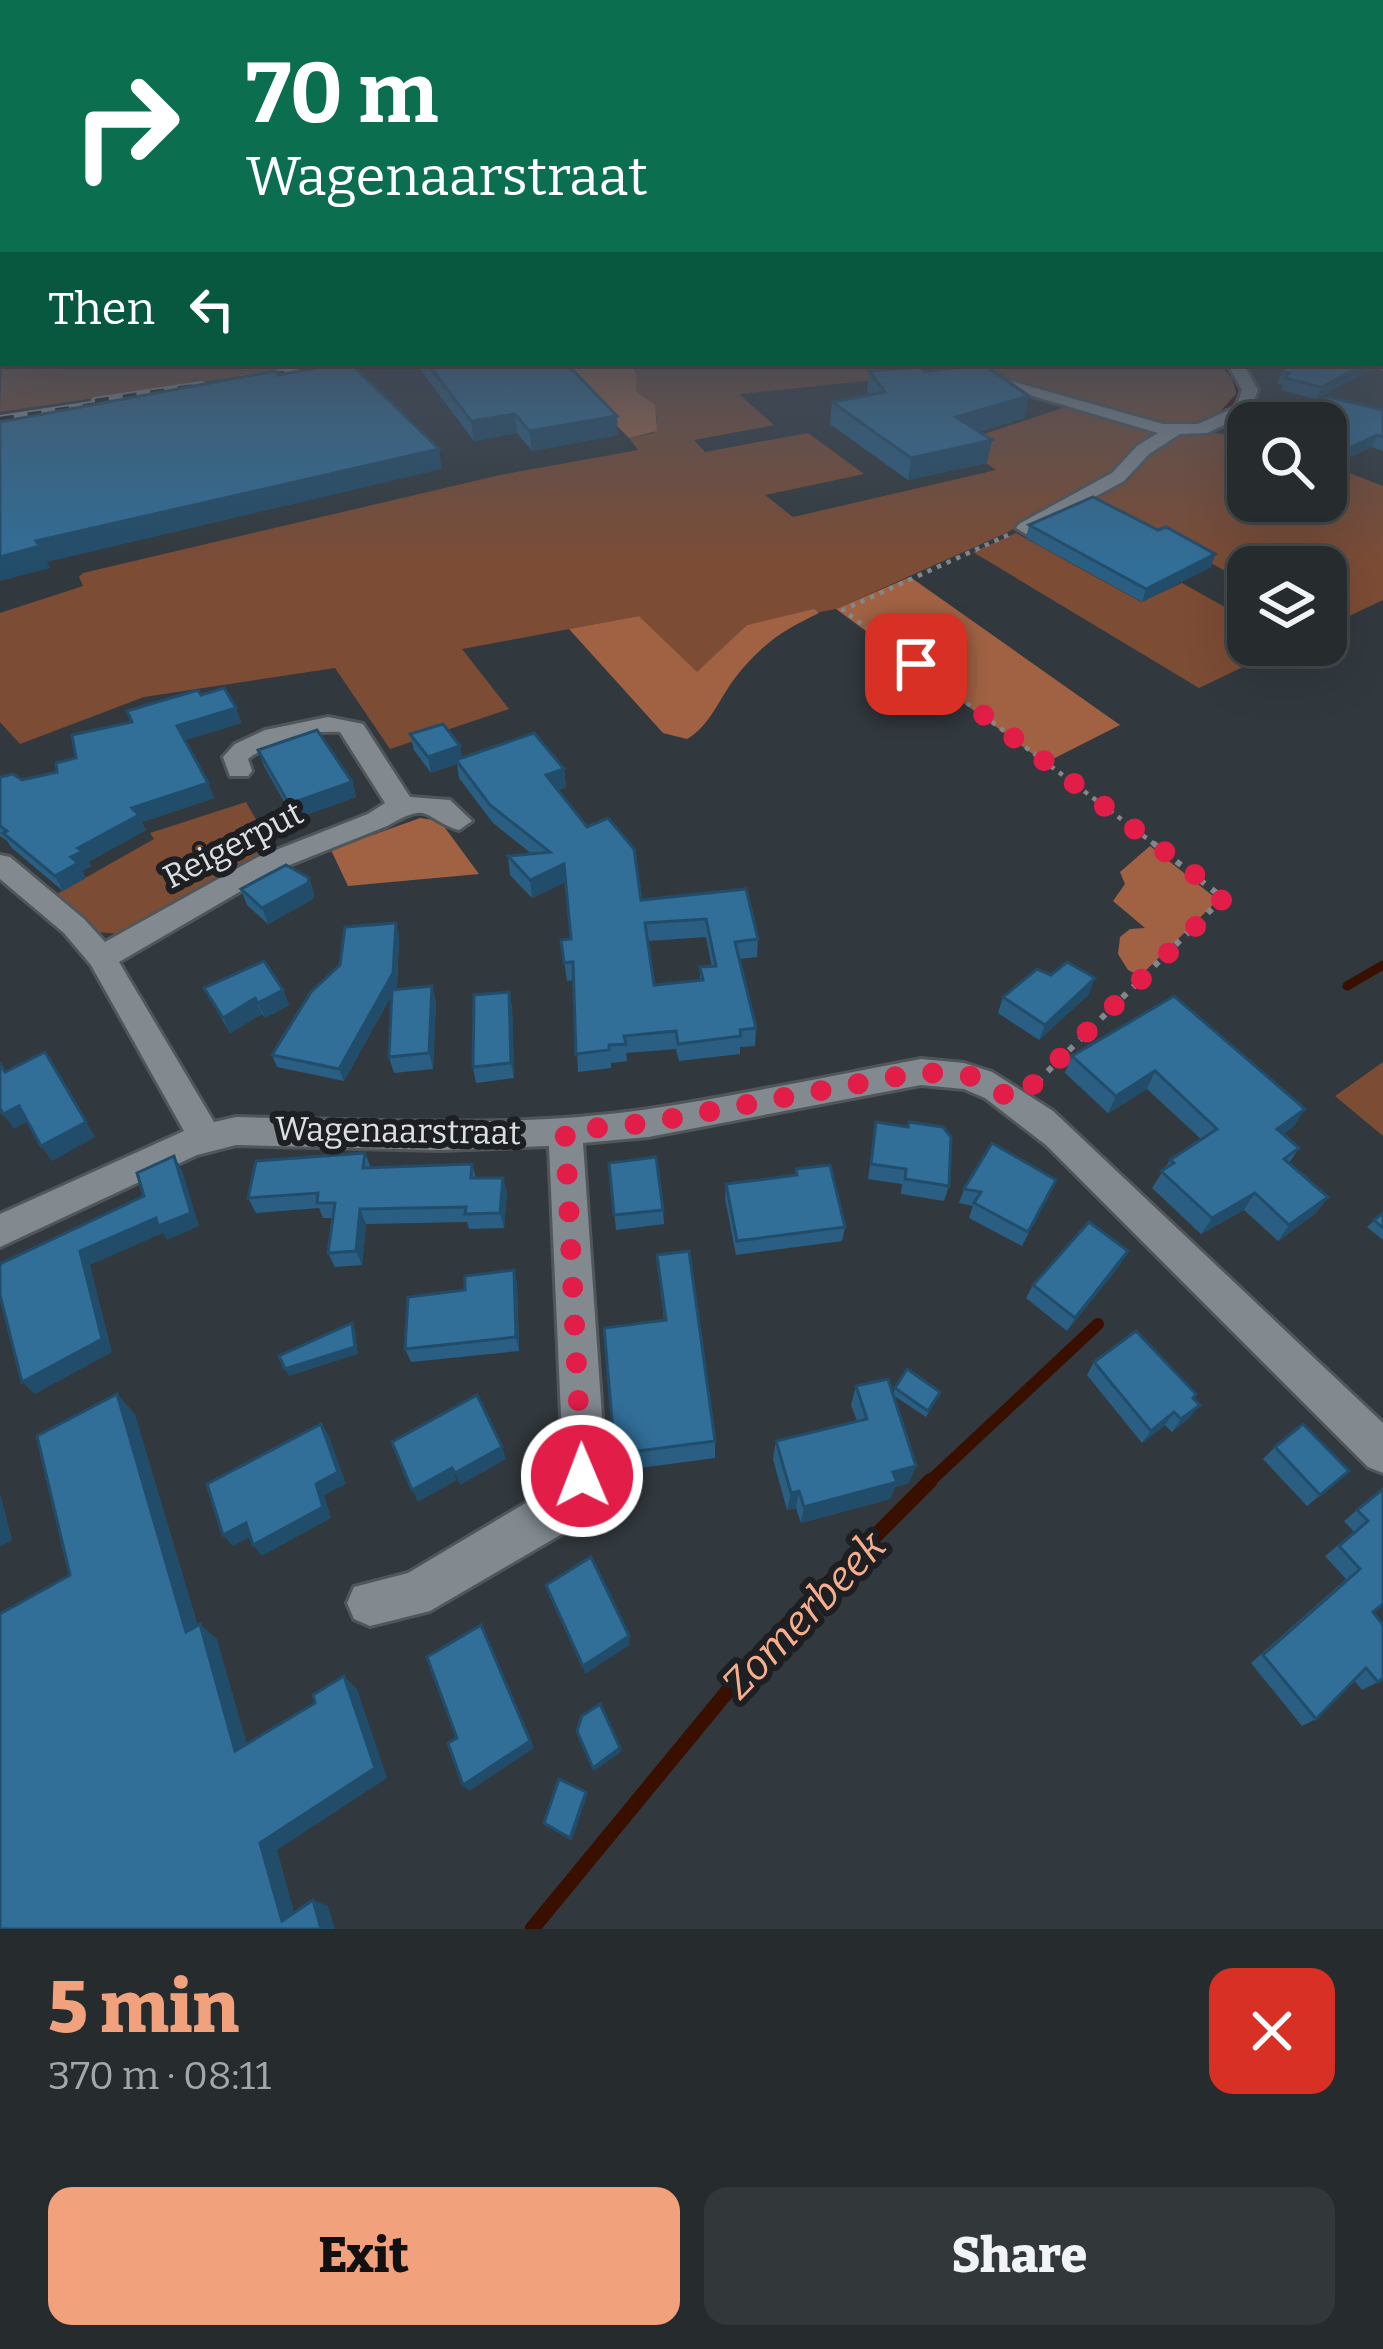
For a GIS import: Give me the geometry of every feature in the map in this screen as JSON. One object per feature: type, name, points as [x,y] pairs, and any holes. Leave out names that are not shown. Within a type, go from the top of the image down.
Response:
[{"type":"street","points":[[1017,387],[1174,430],[1215,425],[1243,410],[1248,387]]},
{"type":"street","points":[[1026,527],[1111,481],[1143,450],[1174,430]]},
{"type":"street","name":"Reigerput","points":[[103,958],[255,868],[386,816],[399,805],[397,791],[354,728],[344,723],[318,723],[248,746],[236,757],[238,771]]},
{"type":"street","points":[[399,805],[440,806],[459,821]]},
{"type":"street","points":[[0,864],[74,926],[103,958],[206,1137]]},
{"type":"street","name":"Wagenaarstraat","points":[[0,1231],[206,1137],[250,1130],[440,1136],[565,1131],[648,1123],[921,1072],[970,1076],[1016,1101],[1217,1287],[1383,1452]]},
{"type":"street","points":[[370,1603],[414,1595],[547,1519],[571,1500],[579,1484],[584,1460],[565,1131]]},
{"type":"path","points":[[1016,1101],[1222,901],[1218,892],[1033,749],[842,610],[1026,527]]},
{"type":"shaded area","points":[[1,387],[169,387],[0,412]]},
{"type":"shaded area","points":[[579,387],[636,387],[655,405],[657,431],[629,438]]},
{"type":"shaded area","points":[[636,387],[807,387],[739,394],[774,425],[694,440],[705,452],[808,433],[864,474],[765,495],[793,517],[996,470],[957,443],[1066,407],[1163,435],[1117,474],[1006,533],[836,609],[747,625],[697,673],[639,616],[462,649],[509,709],[390,749],[335,668],[144,697],[20,744],[0,722],[0,613],[83,586],[79,577],[83,573],[500,475],[638,450],[629,438],[654,433],[657,419]]},
{"type":"shaded area","points":[[1024,387],[1242,387],[1238,402],[1227,402],[1227,415],[1215,422],[1169,428]]},
{"type":"shaded area","points":[[1206,431],[1227,435],[1227,522],[1347,522],[1347,472],[1383,486],[1383,600],[1347,617],[1347,546],[1227,546],[1227,572],[1087,497],[1128,465]]},
{"type":"shaded area","points":[[1016,533],[1141,602],[1182,583],[1227,608],[1227,666],[1245,666],[1199,688],[973,552]]},
{"type":"shaded area","points":[[910,577],[1120,725],[1045,763],[836,609]]},
{"type":"shaded area","points":[[814,609],[819,613],[754,656],[708,720],[687,739],[663,733],[569,629],[639,616],[697,672],[747,625]]},
{"type":"shaded area","points":[[246,802],[274,851],[122,934],[96,932],[55,895],[154,839],[150,833]]},
{"type":"shaded area","points":[[420,818],[440,821],[479,874],[348,886],[331,850]]},
{"type":"shaded area","points":[[1150,846],[1218,900],[1140,976],[1128,970],[1118,954],[1120,937],[1130,929],[1145,928],[1113,901],[1125,884],[1120,872]]},
{"type":"shaded area","points":[[1383,1062],[1383,1136],[1335,1096]]},
{"type":"building","points":[[189,387],[375,387],[439,449],[36,541],[40,546],[0,557],[0,422]]},
{"type":"building","points":[[445,387],[589,387],[617,416],[529,431],[515,414],[471,421]]},
{"type":"building","points":[[881,387],[1016,387],[1029,396],[956,417],[992,440],[911,458],[832,402],[885,392]]},
{"type":"building","points":[[1329,397],[1383,410],[1383,437],[1377,435],[1347,449],[1347,402],[1316,402]]},
{"type":"building","points":[[1093,497],[1158,530],[1166,527],[1215,554],[1146,589],[1029,525]]},
{"type":"building","points":[[224,688],[236,708],[177,726],[208,783],[132,808],[139,815],[78,848],[83,851],[71,857],[78,863],[55,876],[3,833],[7,831],[0,826],[0,777],[13,774],[22,780],[57,772],[56,763],[76,758],[72,735],[132,722],[127,711],[198,690],[201,695]]},
{"type":"building","points":[[443,724],[460,746],[428,757],[410,734]]},
{"type":"building","points":[[317,730],[352,782],[289,804],[258,750]]},
{"type":"building","points":[[534,733],[564,769],[546,775],[587,827],[608,818],[634,849],[641,900],[746,889],[758,939],[735,942],[756,1028],[740,1030],[741,1036],[678,1044],[676,1031],[624,1036],[626,1044],[576,1054],[573,962],[564,963],[561,940],[571,939],[564,864],[530,880],[508,856],[550,852],[490,805],[456,760]],"holes":[[[706,919],[716,966],[700,967],[703,980],[654,985],[645,923]]]},
{"type":"building","points":[[286,865],[309,878],[308,883],[262,908],[241,889]]},
{"type":"building","points":[[396,923],[393,973],[339,1069],[272,1055],[311,992],[340,965],[345,927]]},
{"type":"building","points":[[264,961],[283,990],[258,1003],[255,998],[223,1018],[204,988]]},
{"type":"building","points":[[1067,962],[1095,978],[1045,1025],[1003,997],[1037,969],[1051,975]]},
{"type":"building","points":[[432,986],[429,1053],[389,1057],[392,990]]},
{"type":"building","points":[[509,992],[511,1063],[473,1067],[474,995]]},
{"type":"building","points":[[1174,996],[1305,1109],[1277,1129],[1299,1148],[1284,1159],[1328,1197],[1289,1225],[1255,1193],[1212,1218],[1161,1171],[1217,1129],[1155,1071],[1116,1096],[1072,1056]]},
{"type":"building","points":[[45,1052],[86,1122],[41,1146],[19,1106],[3,1114],[0,1108],[0,1064],[5,1072]]},
{"type":"building","points":[[876,1122],[943,1127],[951,1137],[949,1186],[905,1179],[906,1169],[871,1164]]},
{"type":"building","points":[[992,1143],[1056,1180],[1028,1232],[974,1203],[981,1192],[964,1189]]},
{"type":"building","points":[[365,1153],[363,1168],[472,1164],[471,1178],[503,1178],[500,1213],[465,1214],[466,1207],[360,1209],[356,1251],[328,1253],[335,1203],[317,1203],[318,1193],[248,1198],[256,1161]]},
{"type":"building","points":[[174,1156],[191,1213],[158,1226],[156,1218],[80,1251],[102,1339],[22,1382],[0,1295],[0,1264],[144,1196],[137,1173]]},
{"type":"building","points":[[656,1157],[663,1210],[614,1215],[609,1163]]},
{"type":"building","points":[[830,1165],[845,1227],[737,1241],[726,1184],[797,1175],[796,1169]]},
{"type":"building","points":[[1089,1222],[1128,1251],[1075,1318],[1033,1285]]},
{"type":"building","points":[[689,1251],[715,1441],[615,1454],[604,1328],[666,1320],[657,1255]]},
{"type":"building","points":[[514,1270],[516,1337],[405,1349],[408,1297],[465,1290],[465,1276]]},
{"type":"building","points":[[352,1323],[355,1347],[285,1369],[279,1356]]},
{"type":"building","points":[[1136,1331],[1196,1394],[1193,1398],[1200,1405],[1181,1419],[1174,1412],[1151,1431],[1094,1362]]},
{"type":"building","points":[[907,1369],[940,1392],[928,1411],[895,1388]]},
{"type":"building","points":[[888,1379],[916,1466],[893,1472],[897,1482],[804,1507],[799,1491],[791,1493],[776,1441],[867,1419],[856,1386]]},
{"type":"building","points":[[117,1394],[186,1632],[200,1624],[235,1751],[315,1703],[313,1695],[344,1676],[375,1768],[260,1843],[282,1921],[313,1900],[321,1929],[0,1929],[0,1614],[70,1575],[37,1436]]},
{"type":"building","points":[[477,1395],[502,1447],[412,1490],[392,1442]]},
{"type":"building","points":[[321,1424],[338,1472],[316,1484],[323,1507],[253,1545],[246,1523],[223,1535],[207,1484]]},
{"type":"building","points":[[1303,1424],[1349,1471],[1320,1495],[1275,1447]]},
{"type":"building","points":[[1383,1489],[1383,1604],[1373,1612],[1383,1625],[1383,1678],[1378,1682],[1366,1668],[1316,1719],[1263,1655],[1360,1569],[1339,1546],[1368,1521],[1357,1510]]},
{"type":"building","points":[[591,1557],[629,1636],[583,1666],[546,1585]]},
{"type":"building","points":[[481,1625],[530,1741],[463,1785],[448,1743],[457,1738],[427,1657]]},
{"type":"building","points":[[600,1704],[620,1748],[593,1768],[577,1731],[582,1716]]},
{"type":"building","points":[[559,1779],[586,1792],[570,1838],[544,1823]]},
{"type":"waterway","points":[[1220,415],[1239,394],[1237,387]]},
{"type":"waterway","name":"Zomerbeek","points":[[1347,986],[1383,965]]},
{"type":"waterway","name":"Zomerbeek","points":[[927,1484],[1098,1324]]},
{"type":"waterway","name":"Zomerbeek","points":[[532,1929],[759,1653],[927,1484]]},
{"type":"railway","points":[[95,401],[188,387]]},
{"type":"railway","points":[[0,419],[111,402]]},
{"type":"route","points":[[582,1476],[565,1131],[648,1123],[921,1072],[982,1079],[1016,1101],[1221,904],[1218,892],[916,664]]}]
